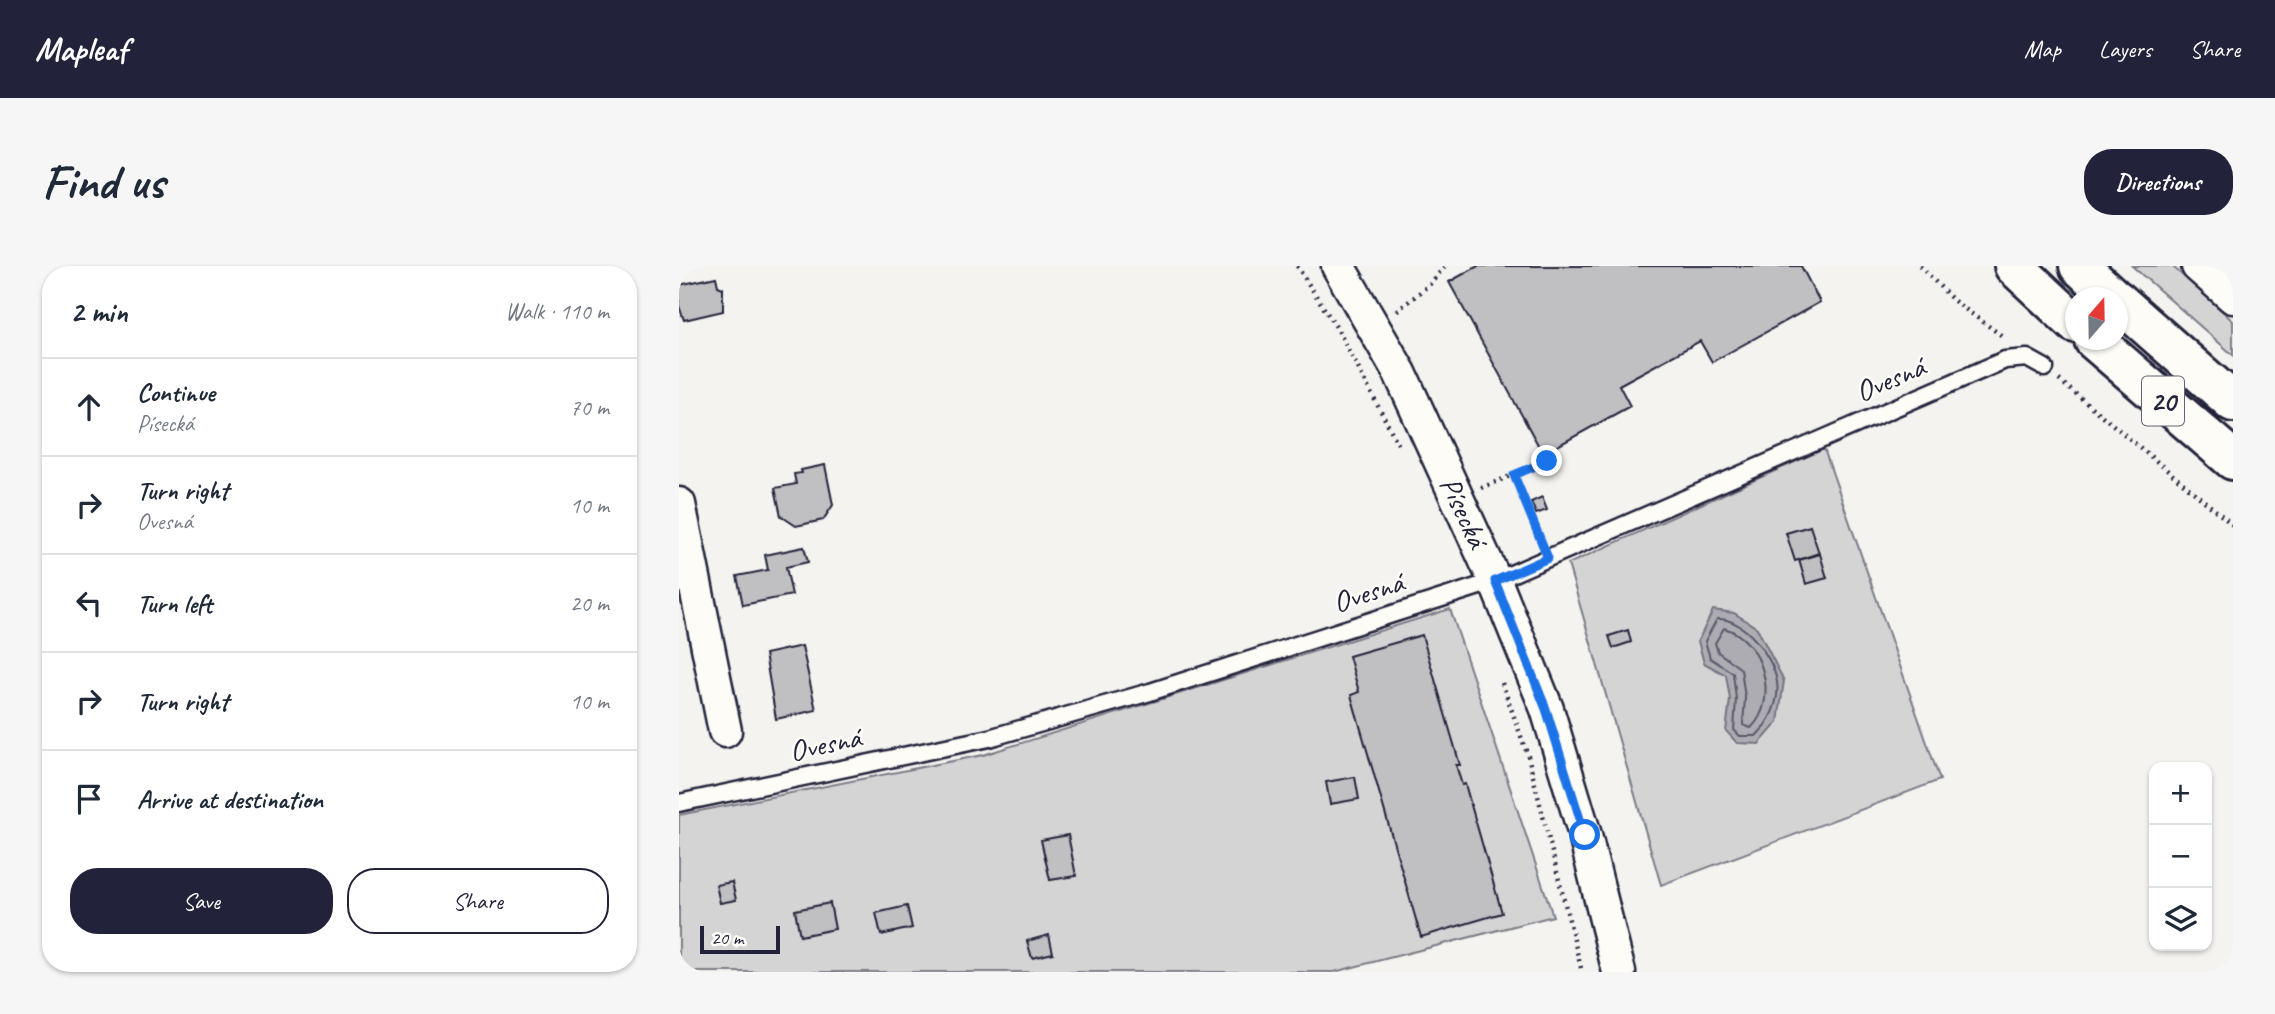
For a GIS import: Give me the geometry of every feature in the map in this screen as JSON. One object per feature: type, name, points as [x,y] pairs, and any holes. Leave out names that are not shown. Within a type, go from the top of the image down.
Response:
[{"type":"highway","points":[[2014,266],[2065,314]]},
{"type":"highway","name":"20","points":[[2079,266],[2103,287]]},
{"type":"highway","name":"20","points":[[2128,310],[2233,402]]},
{"type":"highway","name":"20","points":[[2106,350],[2233,460]]},
{"type":"street","name":"Písecká","points":[[1338,266],[1400,373],[1495,581],[1546,709],[1585,835],[1619,972]]},
{"type":"street","points":[[2198,266],[2233,297]]},
{"type":"street","points":[[679,504],[725,731]]},
{"type":"lane","name":"Ovesná","points":[[679,803],[989,738],[1150,692],[1495,581],[2005,360],[2027,358],[2045,368]]},
{"type":"path","points":[[1374,329],[1430,284],[1445,266]]},
{"type":"path","points":[[1920,266],[1954,301],[2045,368],[2233,525]]},
{"type":"path","points":[[1457,498],[1547,461]]},
{"type":"path","points":[[1514,475],[1548,558]]},
{"type":"shaded area","points":[[2132,266],[2172,266],[2233,321],[2233,355]]},
{"type":"shaded area","points":[[1824,449],[1940,780],[1661,885],[1568,564]]},
{"type":"shaded area","points":[[1450,609],[1553,916],[1334,972],[679,972],[679,815],[983,755]]},
{"type":"water","points":[[1713,610],[1734,613],[1757,628],[1784,681],[1778,722],[1759,744],[1737,743],[1726,731],[1730,699],[1726,675],[1704,663],[1698,641]]},
{"type":"building","points":[[1478,266],[1801,266],[1820,302],[1712,362],[1700,341],[1619,385],[1630,406],[1543,454],[1449,282]]},
{"type":"building","points":[[716,277],[718,286],[723,288],[723,311],[684,320],[679,306],[679,285]]},
{"type":"building","points":[[825,465],[833,505],[823,520],[796,526],[781,516],[775,488],[796,484],[794,474],[802,473],[801,470]]},
{"type":"building","points":[[1542,497],[1547,510],[1536,514],[1531,502]]},
{"type":"building","points":[[1810,526],[1819,553],[1795,561],[1786,533]]},
{"type":"building","points":[[804,547],[808,562],[786,567],[792,595],[743,605],[737,576],[768,570],[765,555]]},
{"type":"building","points":[[1820,554],[1827,578],[1806,584],[1799,560]]},
{"type":"building","points":[[1628,630],[1631,642],[1613,648],[1609,636]]},
{"type":"building","points":[[1422,635],[1460,765],[1456,765],[1462,785],[1465,784],[1502,913],[1421,937],[1351,695],[1359,692],[1349,656]]},
{"type":"building","points":[[802,646],[816,710],[776,719],[765,654]]},
{"type":"building","points":[[1355,777],[1359,799],[1330,804],[1326,782]]},
{"type":"building","points":[[1068,835],[1076,876],[1050,880],[1041,840]]},
{"type":"building","points":[[732,882],[736,900],[720,903],[716,885]]},
{"type":"building","points":[[830,903],[835,929],[800,936],[795,910]]},
{"type":"building","points":[[907,906],[912,928],[881,935],[876,913]]},
{"type":"building","points":[[1049,935],[1053,953],[1032,958],[1027,941]]},
{"type":"route","points":[[1547,461],[1514,475],[1548,558],[1495,581],[1546,709],[1585,835]]}]
